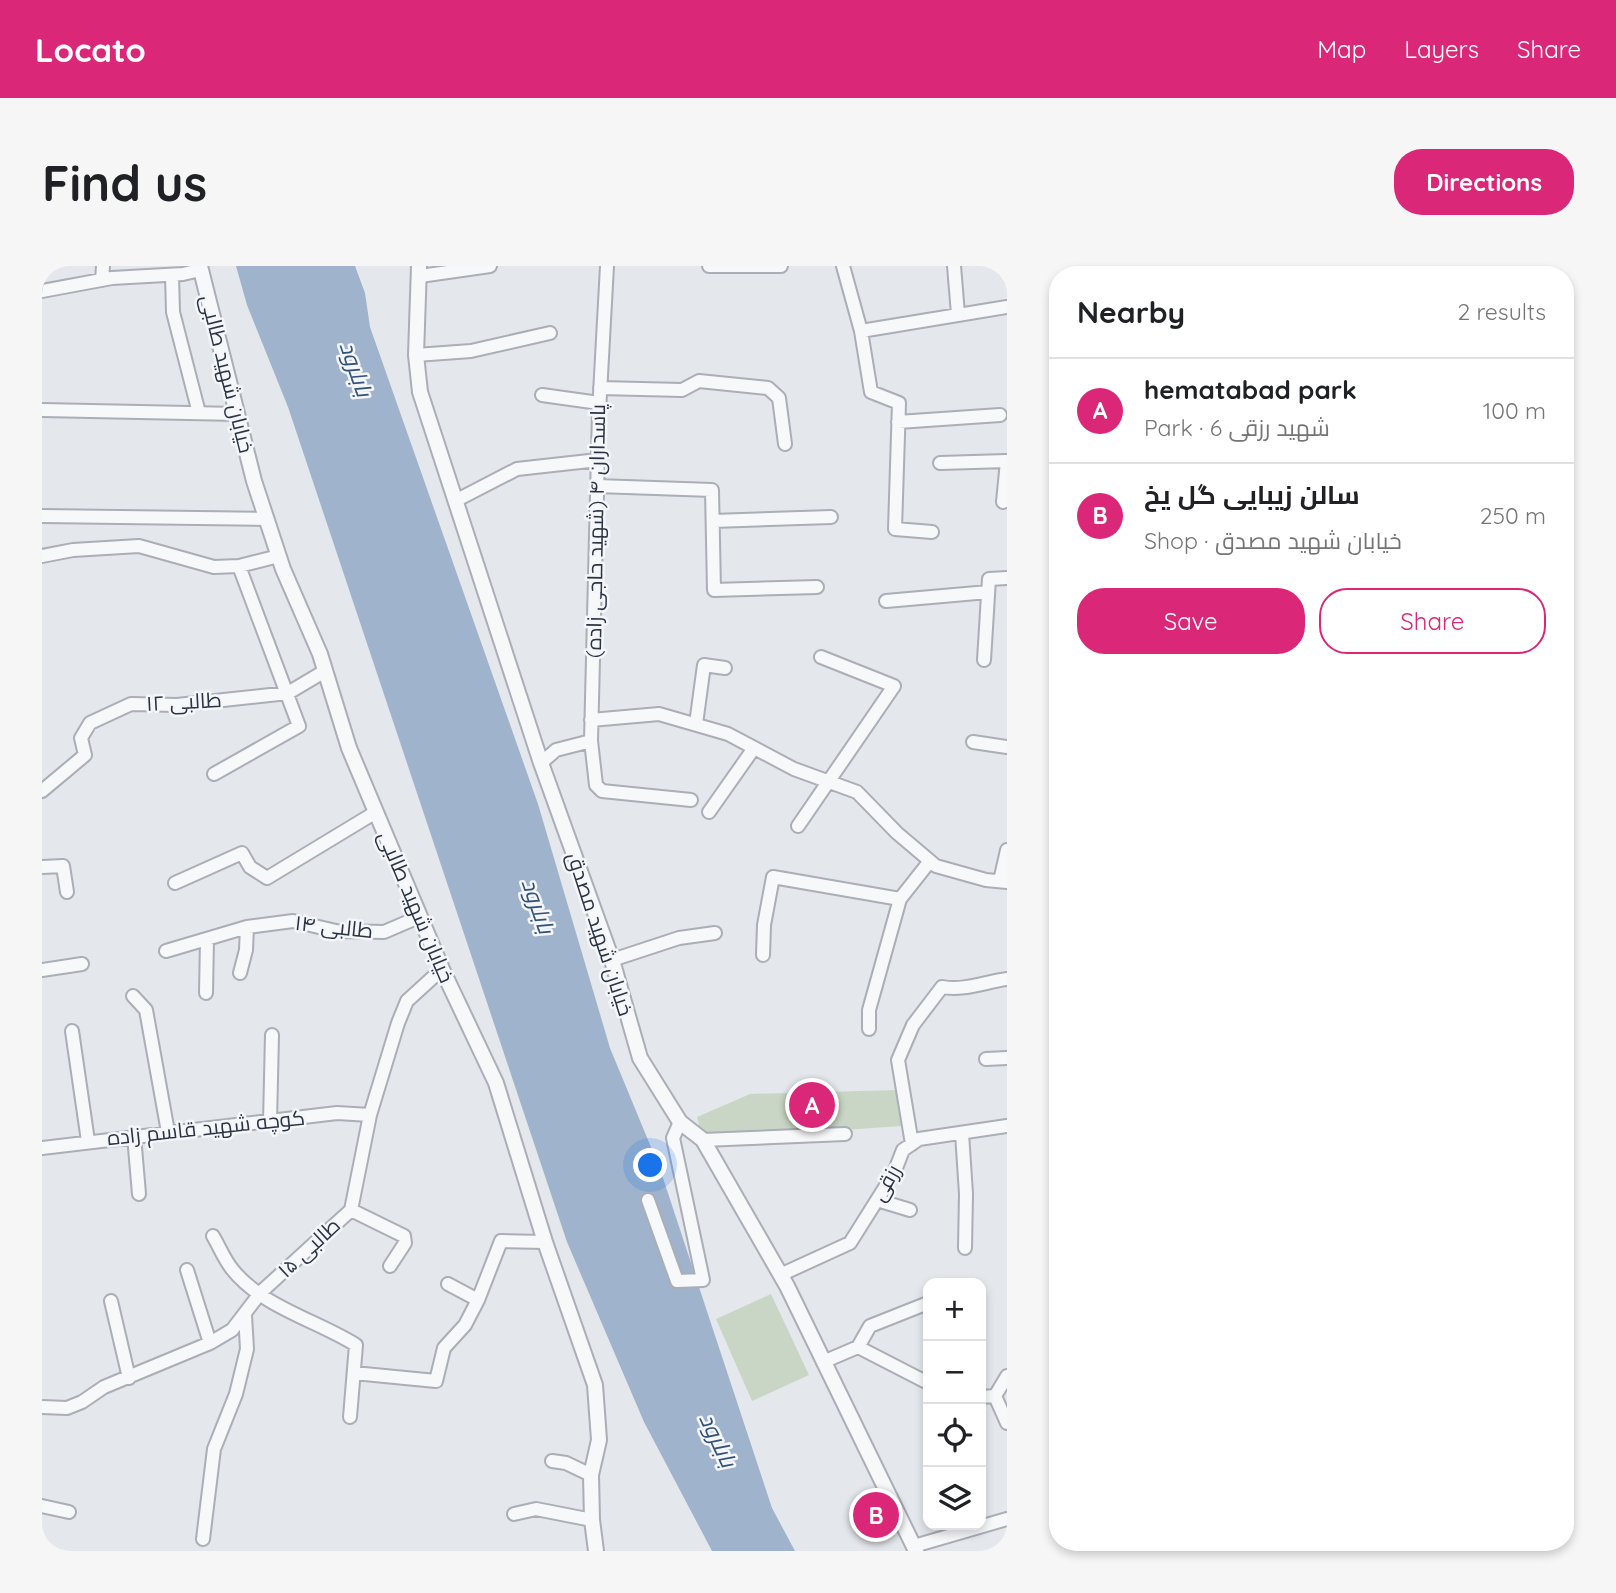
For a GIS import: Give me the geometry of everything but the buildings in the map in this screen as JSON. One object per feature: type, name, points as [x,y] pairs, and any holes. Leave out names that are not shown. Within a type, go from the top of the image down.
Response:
[{"type":"street","points":[[102,280],[103,266]]},
{"type":"street","points":[[418,269],[490,266]]},
{"type":"street","name":"پاسداران ۴ (شهید حاجی زاده)","points":[[607,266],[600,388],[591,741],[596,785],[602,791],[691,800]]},
{"type":"street","points":[[709,266],[781,266]]},
{"type":"street","points":[[843,266],[861,331],[871,392],[899,403],[895,529],[932,532]]},
{"type":"street","points":[[954,266],[958,314]]},
{"type":"street","points":[[42,291],[102,280],[172,275],[200,268]]},
{"type":"street","name":"خیابان شهید طالبی","points":[[200,268],[237,414],[279,556],[325,671],[349,748],[419,917],[496,1083],[545,1242],[595,1385],[599,1440],[591,1475],[596,1551]]},
{"type":"street","name":"خیابان شهید مصدق","points":[[418,269],[416,355],[420,392],[541,763],[612,960],[639,1059],[680,1122],[703,1140],[780,1275],[915,1549]]},
{"type":"street","points":[[172,275],[173,312],[199,413]]},
{"type":"street","points":[[861,331],[1007,307]]},
{"type":"street","points":[[416,355],[471,351],[550,332]]},
{"type":"street","points":[[600,388],[682,390],[699,381],[768,388],[779,398],[785,444]]},
{"type":"street","points":[[542,395],[600,403]]},
{"type":"street","points":[[42,410],[237,414]]},
{"type":"street","points":[[898,422],[1000,415]]},
{"type":"street","points":[[455,501],[517,469],[598,460]]},
{"type":"street","points":[[940,463],[1007,461],[1003,502]]},
{"type":"street","points":[[597,486],[712,490],[714,590],[817,587]]},
{"type":"street","points":[[42,516],[267,519]]},
{"type":"street","points":[[713,521],[831,517]]},
{"type":"street","points":[[42,556],[73,550],[139,546],[214,567],[239,566],[279,556]]},
{"type":"street","points":[[214,774],[299,726],[239,566]]},
{"type":"street","points":[[984,660],[989,579],[1007,578]]},
{"type":"street","points":[[886,601],[988,592]]},
{"type":"street","points":[[798,826],[831,782],[894,686],[821,657]]},
{"type":"street","points":[[696,724],[704,665],[725,668]]},
{"type":"street","name":"طالبی ۱۲","points":[[42,791],[85,755],[81,738],[90,723],[131,704],[177,705],[288,693],[325,671]]},
{"type":"street","points":[[592,720],[659,714],[728,734],[794,769],[857,792],[930,860],[948,869],[1003,881],[1007,850]]},
{"type":"street","points":[[541,763],[556,750],[591,741]]},
{"type":"street","points":[[973,742],[1007,747]]},
{"type":"street","points":[[709,812],[754,748]]},
{"type":"street","points":[[175,883],[242,853],[250,867],[267,878],[376,812]]},
{"type":"street","points":[[869,1029],[869,1010],[900,899],[930,860]]},
{"type":"street","points":[[42,867],[62,866],[67,892]]},
{"type":"street","points":[[763,954],[764,925],[773,877],[900,899]]},
{"type":"street","name":"طالبی ۱۴","points":[[166,951],[247,927],[293,921],[336,931],[384,932],[419,917]]},
{"type":"street","points":[[240,973],[246,950],[247,927]]},
{"type":"street","points":[[612,960],[679,938],[716,933]]},
{"type":"street","points":[[206,939],[206,993]]},
{"type":"street","points":[[42,970],[82,964]]},
{"type":"street","name":"طالبی ۱۵","points":[[42,1408],[67,1408],[104,1387],[211,1343],[232,1330],[261,1292],[351,1210],[370,1115],[407,1001],[442,969]]},
{"type":"street","points":[[912,1144],[898,1060],[913,1025],[942,987],[959,990],[1007,979]]},
{"type":"street","points":[[133,996],[146,1010],[168,1132]]},
{"type":"street","points":[[72,1031],[88,1141]]},
{"type":"street","points":[[270,1122],[272,1035]]},
{"type":"street","points":[[986,1059],[1007,1058]]},
{"type":"street","name":"کوچه شهید قاسم زاده","points":[[42,1148],[337,1113],[370,1115]]},
{"type":"street","points":[[648,1200],[677,1281],[703,1280],[673,1138],[680,1122]]},
{"type":"street","name":"رزقی","points":[[780,1275],[850,1243],[894,1173],[903,1150],[919,1139],[1007,1126]]},
{"type":"street","points":[[961,1133],[966,1194],[964,1248]]},
{"type":"street","points":[[703,1140],[845,1134]]},
{"type":"street","points":[[134,1136],[139,1194]]},
{"type":"street","points":[[877,1200],[910,1210]]},
{"type":"street","points":[[351,1210],[404,1236],[405,1242],[390,1266]]},
{"type":"street","points":[[213,1236],[231,1268],[261,1292],[298,1316],[356,1345],[350,1417]]},
{"type":"street","points":[[354,1373],[430,1383],[436,1381],[439,1376],[439,1359],[444,1348],[465,1325],[478,1300],[501,1241],[545,1242]]},
{"type":"street","points":[[187,1270],[211,1343]]},
{"type":"street","points":[[447,1284],[478,1300]]},
{"type":"street","points":[[111,1301],[129,1378]]},
{"type":"street","points":[[822,1362],[858,1347],[870,1326],[923,1305]]},
{"type":"street","points":[[203,1539],[214,1448],[236,1394],[247,1349],[245,1315]]},
{"type":"street","points":[[858,1347],[923,1380]]},
{"type":"street","points":[[1007,1376],[1000,1402],[1007,1423]]},
{"type":"street","points":[[552,1461],[566,1463],[591,1475]]},
{"type":"street","points":[[42,1506],[69,1511]]},
{"type":"street","points":[[514,1514],[536,1509],[592,1520]]},
{"type":"street","points":[[915,1549],[1007,1519]]},
{"type":"green space","points":[[898,1090],[901,1126],[703,1140],[697,1117],[750,1094]]},
{"type":"green space","points":[[771,1294],[809,1375],[752,1401],[716,1319]]},
{"type":"water","name":"بابلرود","points":[[236,266],[355,266],[365,293],[370,327],[538,804],[610,1048],[660,1169],[772,1508],[795,1551],[712,1551],[644,1422],[567,1242],[288,407],[247,305]]},
{"type":"place","name":"hematabad park","points":[[812,1105]]},
{"type":"place","name":"سالن زیبایی گل یخ","points":[[876,1515]]}]
